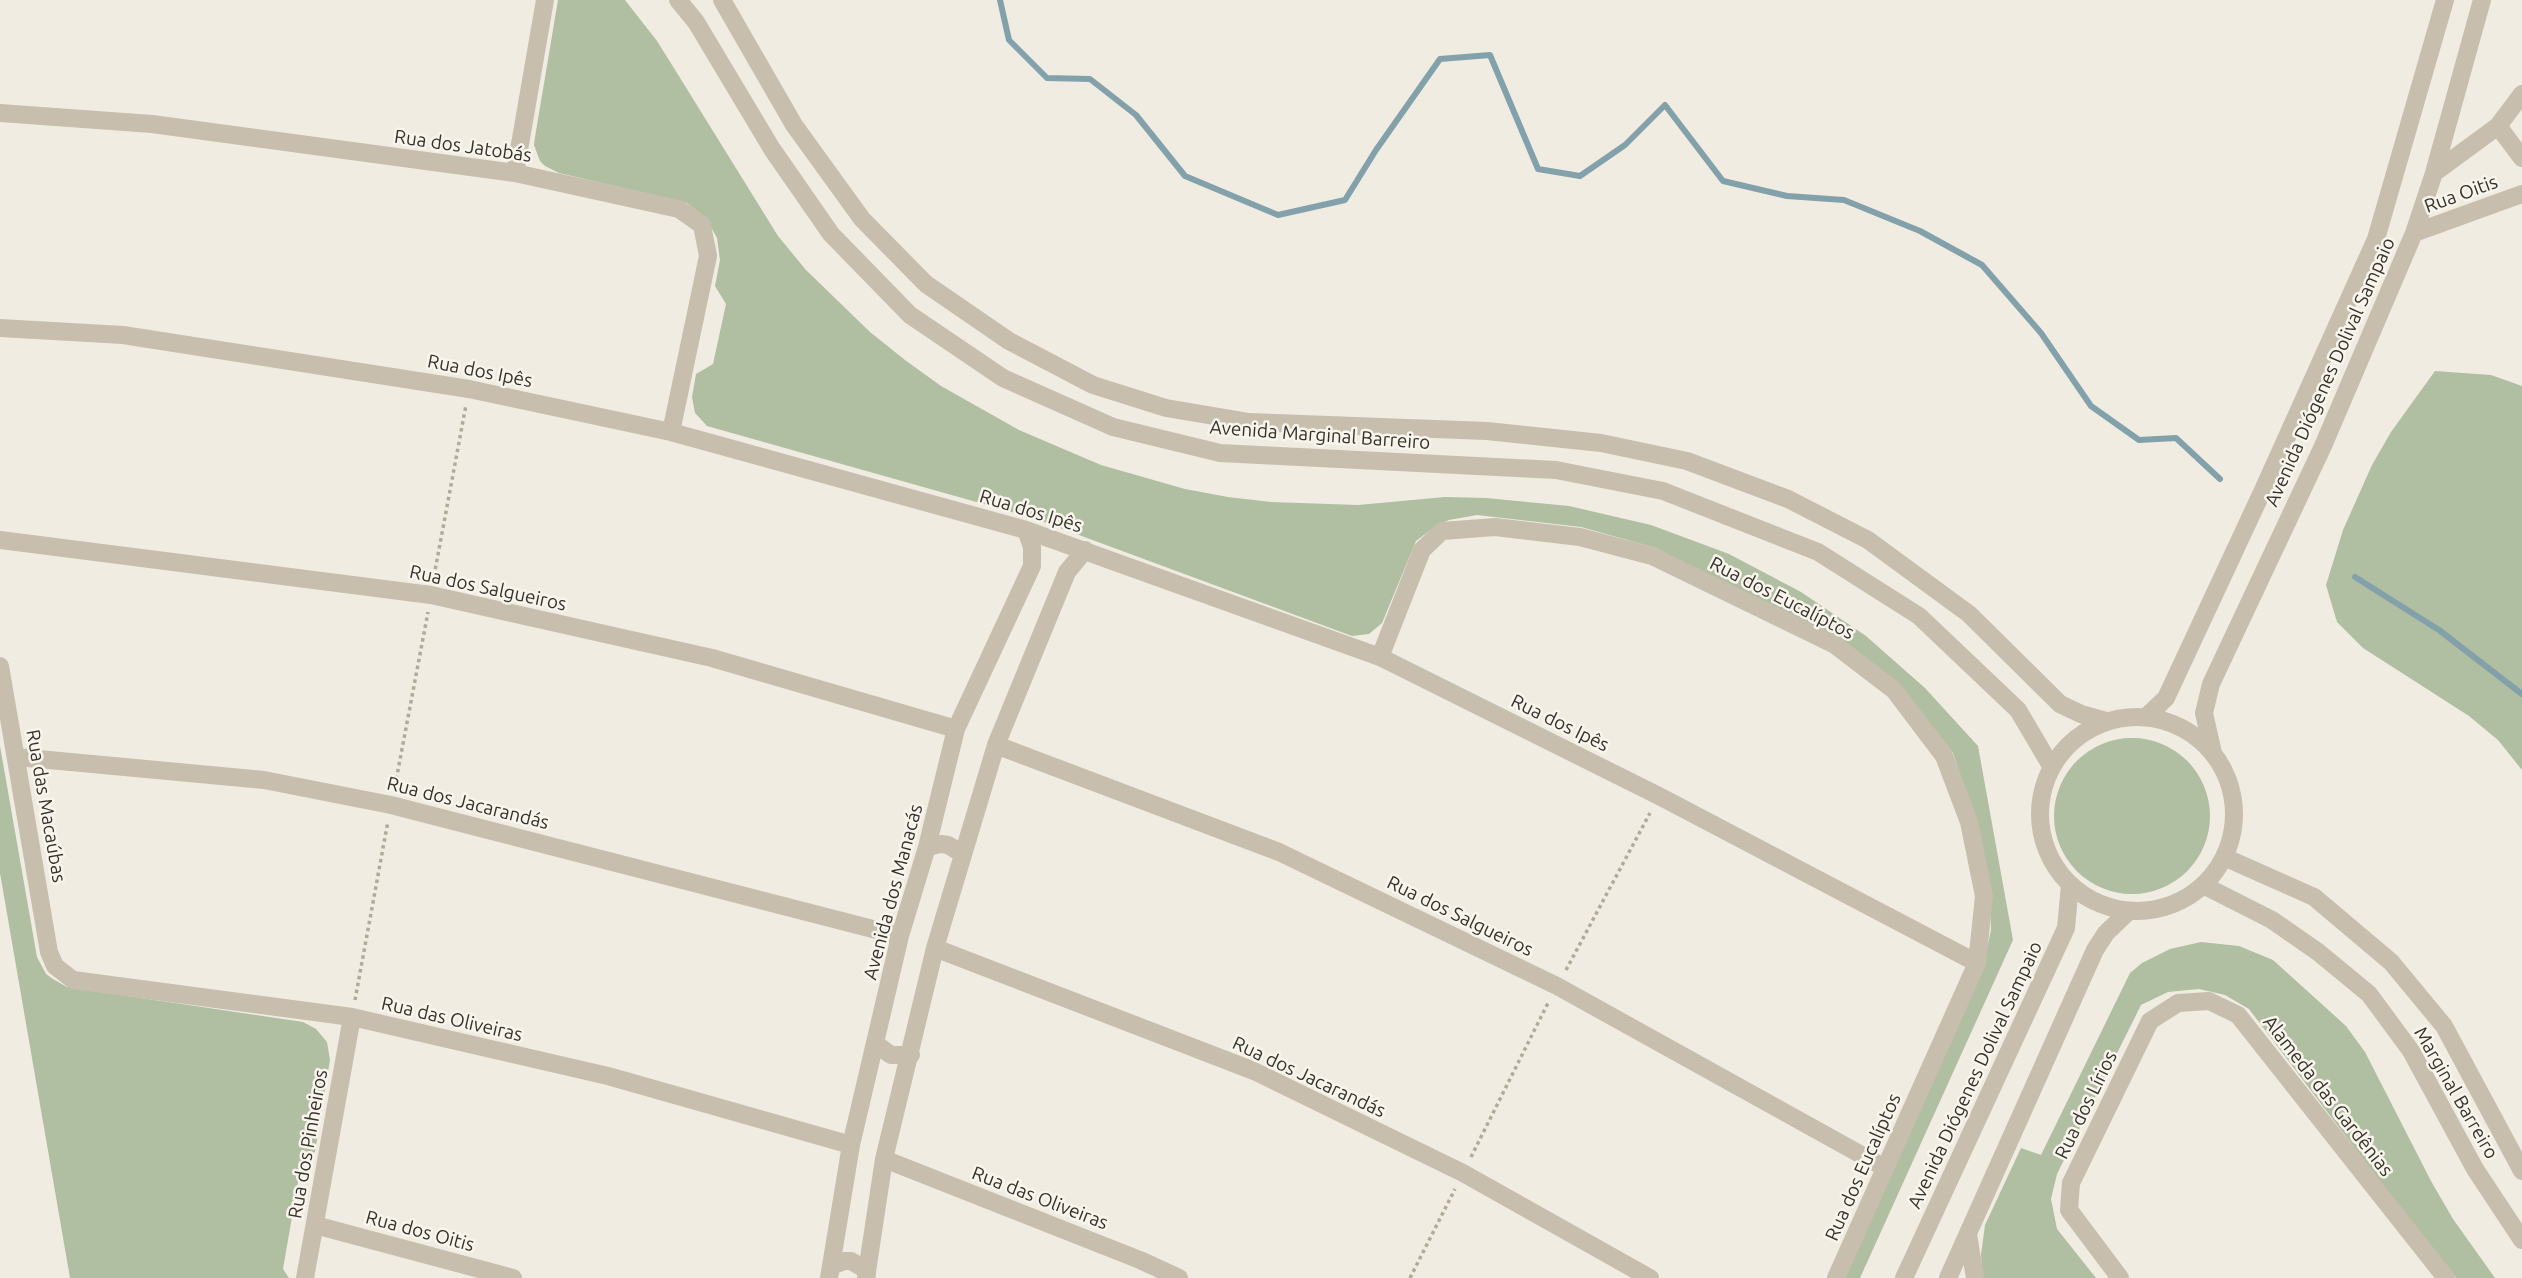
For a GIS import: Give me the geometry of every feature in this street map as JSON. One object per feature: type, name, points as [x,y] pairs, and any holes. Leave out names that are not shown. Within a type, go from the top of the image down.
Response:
[{"type":"street","points":[[515,173],[545,0]]},
{"type":"street","name":"Avenida Marginal Barreiro","points":[[678,0],[696,22],[772,149],[831,234],[910,315],[1003,378],[1113,427],[1220,453],[1556,470],[1663,491],[1818,552],[1919,616],[2018,710],[2051,766]]},
{"type":"street","name":"Avenida Marginal Barreiro","points":[[722,0],[794,125],[862,219],[926,284],[1021,348],[1093,385],[1166,408],[1237,420],[1487,431],[1601,443],[1687,461],[1787,499],[1868,540],[1969,614],[2060,704],[2081,714],[2106,721]]},
{"type":"street","name":"Avenida Diógenes Dolival Sampaio","points":[[2146,717],[2166,698],[2376,239],[2445,0]]},
{"type":"street","name":"Avenida Diógenes Dolival Sampaio","points":[[2213,752],[2204,713],[2211,684],[2323,446],[2414,233],[2434,173],[2482,0]]},
{"type":"street","points":[[2434,173],[2498,126],[2522,94]]},
{"type":"street","name":"Rua dos Jatobás","points":[[0,113],[152,124],[515,173],[679,209],[702,225],[708,256],[671,432]]},
{"type":"street","points":[[2498,126],[2522,158]]},
{"type":"street","name":"Rua Oitis","points":[[2414,233],[2522,194]]},
{"type":"street","name":"Rua dos Ipês","points":[[0,328],[123,335],[469,389],[671,432],[1026,530],[1380,657],[1659,796],[1977,963]]},
{"type":"street","name":"Rua dos Eucalíptos","points":[[1380,657],[1422,550],[1442,531],[1495,527],[1580,537],[1652,556],[1835,645],[1894,690],[1944,756],[1969,822],[1984,896],[1977,963],[1836,1278]]},
{"type":"street","name":"Avenida dos Manacás","points":[[830,1272],[851,1144],[900,936],[928,847],[956,730],[1032,566],[1032,547],[1026,530]]},
{"type":"street","name":"Rua dos Salgueiros","points":[[0,540],[431,595],[712,658],[956,730]]},
{"type":"street","points":[[867,1276],[884,1159],[935,948],[996,744],[1067,572],[1085,550]]},
{"type":"street","name":"Rua das Macaúbas","points":[[0,666],[49,952]]},
{"type":"street","points":[[2146,717],[2171,723],[2194,735],[2213,752],[2227,776],[2234,803],[2233,831],[2224,857],[2203,886],[2181,900],[2155,909],[2129,911],[2097,903],[2070,886],[2052,863],[2041,837],[2039,808],[2051,766],[2079,734],[2106,721],[2146,717]]},
{"type":"street","name":"Rua dos Salgueiros","points":[[996,744],[1279,852],[1557,986],[1885,1168]]},
{"type":"street","name":"Rua dos Jacarandás","points":[[17,757],[264,780],[391,805],[900,936]]},
{"type":"street","points":[[928,847],[948,845],[964,854]]},
{"type":"street","name":"Marginal Barreiro","points":[[2224,857],[2314,897],[2392,962],[2444,1026],[2522,1171]]},
{"type":"street","name":"Avenida Diógenes Dolival Sampaio","points":[[1904,1278],[2066,928],[2070,886]]},
{"type":"street","name":"Marginal Barreiro","points":[[2203,886],[2272,920],[2318,952],[2369,994],[2411,1051],[2475,1169],[2522,1240]]},
{"type":"street","points":[[1948,1278],[2095,950],[2106,933],[2129,911]]},
{"type":"street","name":"Rua dos Jacarandás","points":[[935,948],[1254,1071],[1462,1172],[1650,1278]]},
{"type":"street","name":"Rua das Oliveiras","points":[[49,952],[55,966],[73,980],[352,1017],[608,1076],[851,1144]]},
{"type":"street","name":"Alameda das Gardênias","points":[[2150,1021],[2178,1003],[2189,1002],[2209,1001],[2238,1015],[2446,1278]]},
{"type":"street","name":"Rua dos Pinheiros","points":[[305,1278],[352,1017]]},
{"type":"street","name":"Rua dos Lírios","points":[[2120,1278],[2069,1210],[2071,1183],[2150,1021]]},
{"type":"street","points":[[876,1044],[891,1055],[911,1055]]},
{"type":"street","name":"Rua das Oliveiras","points":[[884,1159],[1140,1260],[1179,1278]]},
{"type":"street","name":"Rua dos Oitis","points":[[315,1225],[513,1278]]},
{"type":"street","points":[[1968,1234],[1975,1278]]},
{"type":"street","points":[[830,1272],[844,1261],[851,1261],[863,1268],[867,1276]]},
{"type":"path","points":[[352,1017],[469,389]]},
{"type":"path","points":[[1410,1278],[1557,986],[1659,796]]},
{"type":"green space","points":[[558,0],[625,0],[657,41],[778,236],[806,270],[870,332],[905,360],[941,386],[1019,430],[1101,465],[1185,489],[1228,497],[1271,502],[1358,505],[1445,497],[1486,498],[1569,506],[1651,525],[1729,554],[1801,592],[1866,636],[1925,688],[1978,746],[2013,940],[1860,1278],[1843,1278],[1983,968],[1991,930],[1990,896],[1975,819],[1953,753],[1899,684],[1656,548],[1581,527],[1477,515],[1437,525],[1416,541],[1382,623],[1369,634],[1352,636],[1033,518],[707,426],[695,413],[692,397],[696,374],[713,364],[726,304],[715,286],[720,260],[717,238],[706,218],[687,203],[559,173],[540,161],[534,145]]},
{"type":"green space","points":[[2435,371],[2491,375],[2522,386],[2522,770],[2498,740],[2469,716],[2363,648],[2337,622],[2326,585],[2343,530],[2372,465],[2391,432]]},
{"type":"green space","points":[[2132,738],[2162,744],[2187,761],[2204,786],[2210,816],[2204,846],[2187,871],[2162,888],[2132,894],[2102,888],[2077,871],[2060,846],[2054,816],[2060,786],[2077,761],[2102,744]]},
{"type":"green space","points":[[0,746],[37,957],[46,974],[67,987],[303,1022],[316,1029],[327,1042],[330,1060],[315,1152],[302,1159],[283,1269],[289,1278],[70,1278],[0,873]]},
{"type":"green space","points":[[2201,942],[2239,946],[2273,960],[2346,1026],[2365,1052],[2453,1219],[2495,1278],[2456,1278],[2249,1009],[2225,995],[2199,989],[2168,992],[2141,1005],[2057,1174],[2051,1199],[2057,1229],[2096,1278],[1983,1278],[1981,1255],[1985,1225],[2021,1148],[2041,1155],[2130,973],[2142,963],[2170,949]]},
{"type":"waterway","points":[[1000,0],[1009,40],[1047,78],[1090,79],[1136,115],[1185,176],[1278,215],[1345,200],[1376,150],[1440,59],[1490,55],[1538,169],[1580,176],[1625,145],[1665,105],[1723,181],[1787,196],[1844,200],[1920,231],[1982,265],[2041,333],[2091,406],[2139,440],[2176,438],[2220,479]]},
{"type":"waterway","points":[[2355,577],[2439,630],[2522,694]]}]
